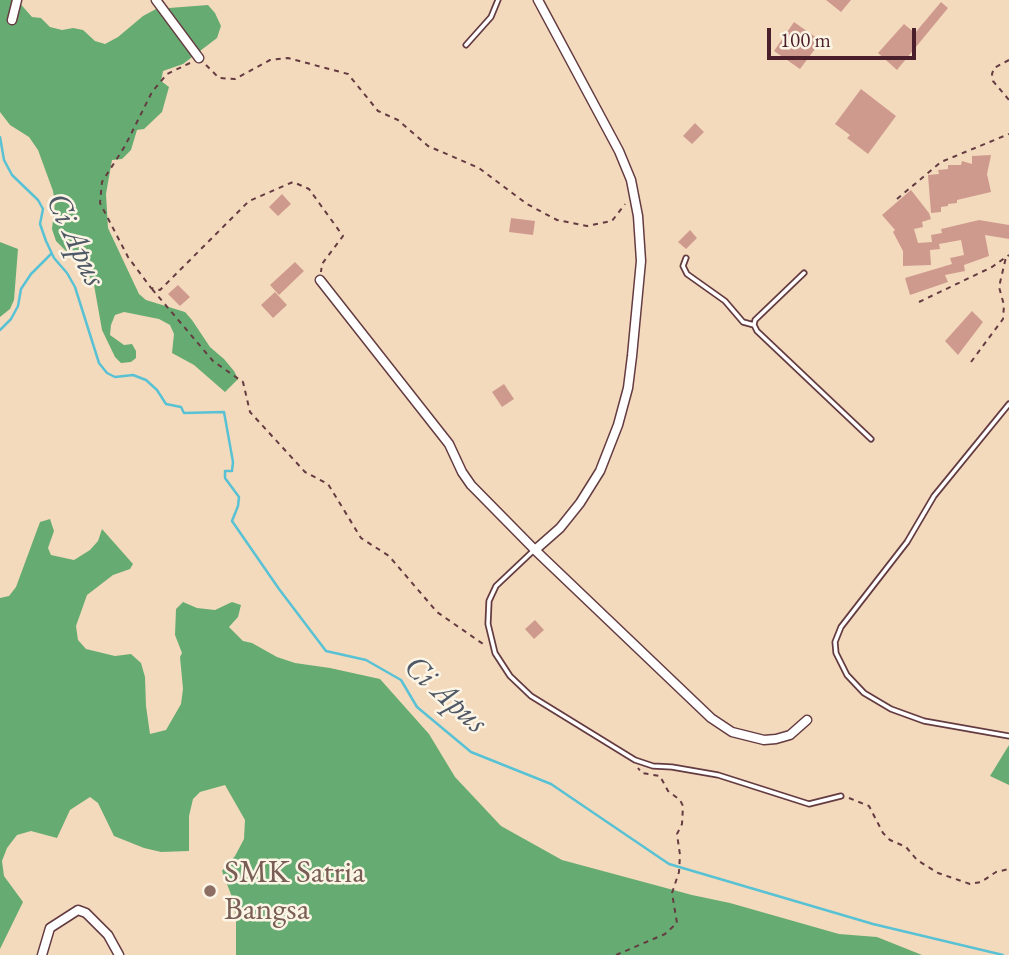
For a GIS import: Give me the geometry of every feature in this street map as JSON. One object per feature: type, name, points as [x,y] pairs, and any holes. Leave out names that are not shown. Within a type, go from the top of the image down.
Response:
[{"type":"street","points":[[12,20],[17,0]]},
{"type":"street","points":[[156,0],[199,58]]},
{"type":"street","points":[[535,550],[560,528],[580,503],[600,471],[618,425],[632,356],[641,261],[638,216],[631,180],[538,0]]},
{"type":"street","points":[[320,280],[449,444],[471,485],[711,718],[732,732],[764,740],[790,735],[807,720]]},
{"type":"street","points":[[42,955],[50,928],[78,910],[86,913],[108,935],[118,955]]},
{"type":"lane","points":[[466,45],[491,17],[498,0]]},
{"type":"lane","points":[[685,258],[683,266],[687,274],[725,301],[743,322],[754,325]]},
{"type":"lane","points":[[804,273],[755,320],[754,325],[757,331],[871,439]]},
{"type":"lane","points":[[1009,404],[934,496],[907,542],[841,627],[835,642],[840,664],[847,675],[864,693],[891,709],[923,720],[1009,736]]},
{"type":"lane","points":[[535,550],[501,580],[489,601],[488,624],[495,653],[510,676],[531,696],[635,760],[653,766],[672,766],[718,775],[808,804],[841,796]]},
{"type":"path","points":[[495,653],[437,611],[389,556],[361,538],[328,484],[304,472],[250,412],[243,382],[213,360],[128,257],[100,203],[102,183],[125,146],[152,92],[167,75],[199,58],[219,78],[235,79],[270,60],[288,58],[348,74],[378,111],[398,120],[428,146],[480,168],[527,204],[557,220],[587,226],[612,221],[625,207],[631,180]]},
{"type":"path","points":[[1009,60],[994,68],[992,74],[993,81],[1009,100]]},
{"type":"path","points":[[897,199],[941,162],[1009,134]]},
{"type":"path","points":[[151,288],[160,290],[248,201],[293,182],[309,189],[343,236],[322,264],[320,280]]},
{"type":"path","points":[[919,302],[992,267],[1008,256]]},
{"type":"path","points":[[971,362],[1003,319],[1004,305],[999,287],[1008,256]]},
{"type":"path","points":[[615,955],[665,934],[677,923],[672,893],[679,872],[677,834],[682,824],[683,806],[680,800],[668,791],[660,776],[642,773],[635,760]]},
{"type":"path","points":[[841,796],[859,800],[869,806],[890,841],[906,847],[917,860],[938,873],[970,884],[1009,869]]},
{"type":"green space","points":[[0,0],[17,0],[32,17],[41,18],[50,27],[83,30],[95,41],[105,44],[156,9],[208,5],[215,13],[221,26],[217,38],[183,64],[163,71],[161,81],[169,87],[162,112],[144,129],[137,130],[131,150],[122,159],[112,160],[106,194],[108,228],[139,294],[146,300],[185,312],[210,347],[224,359],[238,379],[225,392],[194,365],[172,353],[174,334],[170,325],[159,319],[124,312],[115,315],[110,335],[124,345],[132,344],[136,358],[131,362],[121,363],[115,357],[102,330],[94,285],[87,272],[56,241],[52,229],[55,203],[53,191],[38,150],[29,137],[10,125],[0,112]]},
{"type":"green space","points":[[0,242],[18,249],[14,300],[10,309],[0,317]]},
{"type":"green space","points":[[50,519],[54,531],[48,548],[51,555],[74,560],[90,550],[98,541],[102,529],[133,564],[130,569],[113,575],[87,595],[76,626],[78,640],[86,649],[115,656],[131,654],[141,663],[145,677],[150,734],[166,730],[181,704],[182,653],[175,635],[176,609],[183,602],[197,608],[215,610],[232,602],[241,605],[238,617],[229,627],[243,641],[295,663],[380,679],[429,734],[455,777],[501,826],[562,860],[839,934],[877,937],[922,955],[236,955],[236,915],[222,871],[235,856],[244,839],[245,820],[225,785],[200,792],[193,799],[189,816],[189,851],[161,852],[114,836],[98,803],[90,797],[70,810],[57,838],[31,831],[17,835],[7,848],[2,861],[4,876],[23,902],[0,949],[0,598],[9,596],[16,587],[40,522]]},
{"type":"green space","points":[[1009,745],[1009,785],[990,776]]},
{"type":"building","points":[[826,0],[851,0],[841,12]]},
{"type":"building","points":[[941,2],[948,8],[897,70],[878,53],[904,24],[915,33]]},
{"type":"building","points":[[794,22],[821,41],[800,69],[774,51]]},
{"type":"building","points":[[861,89],[896,116],[868,154],[847,138],[850,135],[835,124]]},
{"type":"building","points":[[695,123],[704,132],[692,144],[683,136]]},
{"type":"building","points":[[991,155],[987,174],[991,192],[957,200],[957,203],[941,207],[941,212],[931,213],[928,175],[939,174],[938,170],[948,169],[948,165],[961,165],[962,161],[972,164],[972,156]]},
{"type":"building","points":[[911,190],[931,219],[922,222],[923,227],[914,229],[918,243],[932,242],[931,235],[942,233],[941,229],[979,220],[1009,225],[1009,239],[985,235],[989,256],[964,265],[965,271],[945,275],[948,282],[910,295],[905,278],[952,264],[950,258],[964,255],[961,240],[939,244],[940,249],[930,250],[931,265],[903,266],[903,251],[893,232],[895,230],[882,215]]},
{"type":"building","points":[[282,194],[291,204],[278,216],[269,207]]},
{"type":"building","points":[[511,218],[535,221],[533,235],[509,232]]},
{"type":"building","points":[[690,230],[697,238],[686,249],[678,242]]},
{"type":"building","points":[[295,262],[304,271],[279,295],[270,285]]},
{"type":"building","points":[[178,285],[190,297],[180,306],[168,294]]},
{"type":"building","points":[[275,292],[287,305],[273,318],[261,305]]},
{"type":"building","points":[[972,311],[983,322],[958,355],[945,341]]},
{"type":"building","points":[[504,384],[514,399],[502,407],[492,392]]},
{"type":"building","points":[[535,620],[544,630],[534,639],[525,629]]},
{"type":"waterway","name":"Ci Apus","points":[[0,137],[4,160],[12,175],[38,200],[43,209],[40,224],[46,241],[54,258],[75,287],[99,363],[107,373],[115,377],[133,375],[146,380],[166,404],[181,407],[184,413],[224,412],[233,462],[232,471],[225,471],[225,478],[239,497],[232,521],[326,651],[366,660],[401,680],[417,707],[471,752],[551,784],[669,864],[873,924],[1003,955]]},
{"type":"waterway","points":[[0,330],[11,319],[18,306],[21,289],[31,274],[51,254]]},
{"type":"place","name":"SMK Satria Bangsa","points":[[210,891]]}]
